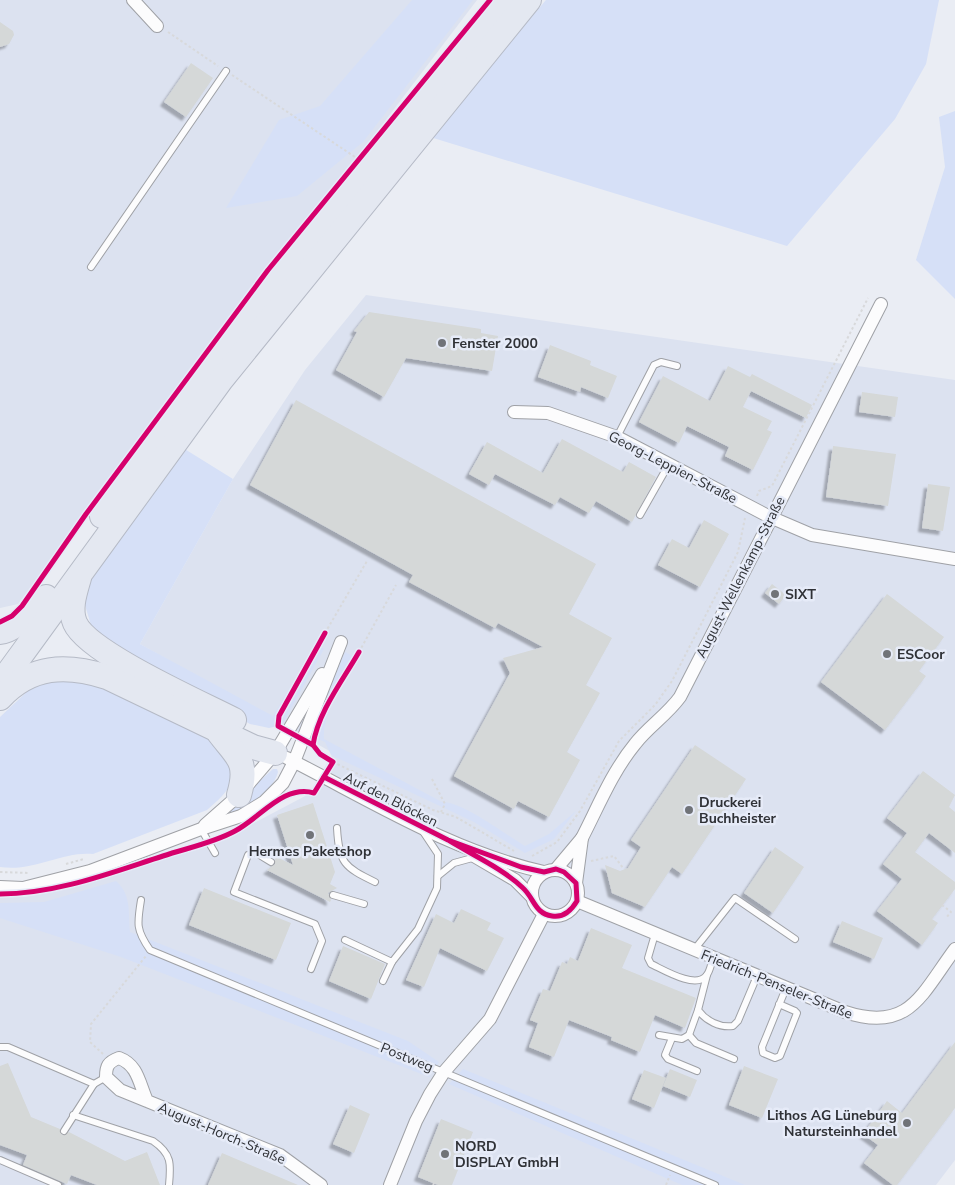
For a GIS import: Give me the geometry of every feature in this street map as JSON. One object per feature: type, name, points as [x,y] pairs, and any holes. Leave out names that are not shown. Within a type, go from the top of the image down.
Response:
[{"type":"highway","points":[[0,662],[145,453],[292,259],[507,0]]},
{"type":"highway","points":[[0,684],[227,373],[529,0]]},
{"type":"highway","points":[[82,570],[72,608],[75,623],[85,638],[106,654],[264,736],[285,757]]},
{"type":"highway","points":[[0,632],[18,624],[37,603],[46,597]]},
{"type":"highway","points":[[0,698],[26,678],[45,670],[65,668],[85,670],[107,677],[253,747],[285,757]]},
{"type":"highway","points":[[216,730],[236,752],[240,762],[242,783],[239,795]]},
{"type":"street","points":[[133,0],[157,26]]},
{"type":"street","name":"August-Wellenkamp-Straße","points":[[550,871],[582,838],[625,758],[636,742],[672,708],[680,697],[770,518],[882,304]]},
{"type":"street","name":"Georg-Leppien-Straße","points":[[514,412],[548,413],[617,437],[751,506],[770,518]]},
{"type":"street","points":[[770,518],[812,535],[955,559]]},
{"type":"street","points":[[0,887],[23,888],[74,876],[124,860],[201,829],[241,816],[264,802],[283,783],[285,757],[341,642],[285,757],[201,829]]},
{"type":"street","name":"Auf den Blöcken","points":[[285,757],[421,828],[448,840],[521,867],[571,876],[576,883]]},
{"type":"street","name":"August-Wellenkamp-Straße","points":[[576,883],[582,838]]},
{"type":"street","name":"Auf den Blöcken","points":[[448,840],[515,880],[531,896],[533,903],[544,914]]},
{"type":"street","points":[[531,896],[534,882],[550,871]]},
{"type":"street","points":[[390,1185],[416,1122],[444,1072],[490,1019],[544,914],[552,916],[567,913],[576,902],[576,883]]},
{"type":"street","name":"Friedrich-Penseler-Straße","points":[[576,902],[863,1018],[890,1018],[905,1012],[918,999],[955,949]]},
{"type":"street","name":"August-Horch-Straße","points":[[110,1062],[119,1058],[136,1070],[147,1101]]},
{"type":"street","points":[[106,1077],[106,1068],[110,1062]]},
{"type":"street","name":"August-Horch-Straße","points":[[106,1077],[120,1090],[280,1155],[320,1185]]},
{"type":"lane","points":[[91,267],[226,71]]},
{"type":"lane","points":[[617,437],[654,365],[661,362],[677,366]]},
{"type":"lane","points":[[640,516],[670,464]]},
{"type":"lane","points":[[337,828],[338,850],[343,862],[351,870],[375,882]]},
{"type":"lane","points":[[383,981],[392,962],[418,929],[437,888],[438,854],[421,828]]},
{"type":"lane","points":[[201,829],[215,853]]},
{"type":"lane","points":[[271,862],[250,853],[234,892],[315,924],[322,941],[311,969]]},
{"type":"lane","points":[[438,876],[454,863],[477,857]]},
{"type":"lane","points":[[334,895],[364,904]]},
{"type":"lane","points":[[694,950],[735,898],[795,939]]},
{"type":"lane","points":[[141,900],[137,925],[141,937],[150,950]]},
{"type":"lane","points":[[655,934],[648,958],[651,964],[692,982],[702,980],[707,975]]},
{"type":"lane","points":[[345,940],[392,962]]},
{"type":"lane","name":"Postweg","points":[[150,950],[715,1185]]},
{"type":"lane","points":[[659,1035],[682,1039],[688,1036],[698,1010],[713,958]]},
{"type":"lane","points":[[698,1010],[708,1020],[726,1027],[733,1026],[742,1013],[757,976]]},
{"type":"lane","points":[[779,1004],[796,1013],[780,1056],[775,1058],[761,1050],[779,1004],[786,988]]},
{"type":"lane","points":[[688,1036],[696,1044],[734,1059]]},
{"type":"lane","points":[[672,1038],[665,1055],[668,1059],[697,1071]]},
{"type":"lane","points":[[0,1046],[8,1047],[94,1084]]},
{"type":"lane","points":[[64,1131],[94,1084],[106,1077]]},
{"type":"lane","points":[[73,1115],[153,1141],[165,1149],[171,1165],[170,1185]]},
{"type":"lane","points":[[0,1160],[58,1185]]},
{"type":"path","points":[[157,26],[358,160]]},
{"type":"path","points":[[530,857],[557,842],[580,811],[618,741],[655,704],[672,681],[738,552],[743,522],[751,506],[759,491],[772,486],[868,298]]},
{"type":"path","points":[[325,633],[367,561]]},
{"type":"path","points":[[360,652],[396,585]]},
{"type":"path","points":[[333,762],[433,810],[472,825],[518,853]]},
{"type":"path","points":[[432,780],[445,804],[441,812]]},
{"type":"path","points":[[614,856],[623,868]]},
{"type":"path","points":[[942,905],[951,912],[946,918]]},
{"type":"path","points":[[110,1062],[90,1042],[91,1024],[150,950]]},
{"type":"shaded area","points":[[0,0],[477,0],[18,604],[0,608]]},
{"type":"shaded area","points":[[412,0],[473,0],[363,142],[297,196],[226,208],[279,120],[320,106]]},
{"type":"shaded area","points":[[546,0],[939,0],[926,64],[895,119],[787,246],[430,137]]},
{"type":"shaded area","points":[[955,111],[955,299],[916,260],[945,167],[939,117]]},
{"type":"shaded area","points":[[366,295],[955,380],[955,1160],[936,1185],[0,1185],[0,895],[24,897],[84,884],[218,842],[309,794],[333,753],[140,644],[233,479],[305,370]]},
{"type":"shaded area","points":[[183,448],[233,479],[140,644],[273,716],[316,644],[324,649],[282,725],[269,728],[250,724],[116,649],[91,625],[81,592]]},
{"type":"shaded area","points":[[345,652],[358,659],[330,708],[324,729],[324,739],[442,802],[461,807],[525,846],[549,834],[576,811],[554,839],[525,853],[474,822],[331,755],[325,742],[307,734]]},
{"type":"shaded area","points":[[66,678],[105,686],[221,746],[232,765],[232,781],[223,795],[207,810],[93,854],[70,855],[25,867],[0,867],[0,717],[32,687]]},
{"type":"shaded area","points":[[273,769],[277,769],[278,772],[274,781],[261,797],[215,821]]},
{"type":"shaded area","points":[[116,881],[125,892],[127,898],[130,932],[408,1041],[439,1062],[429,1077],[121,957],[0,918],[0,903],[44,902]]},
{"type":"shaded area","points":[[463,1069],[745,1185],[682,1185],[449,1084]]},
{"type":"building","points":[[0,22],[13,31],[14,35],[9,44],[0,47]]},
{"type":"building","points":[[191,63],[213,78],[186,117],[164,102]]},
{"type":"building","points":[[369,312],[481,329],[481,333],[498,336],[492,371],[406,358],[384,397],[336,370],[357,332],[354,331]]},
{"type":"building","points":[[550,345],[591,361],[590,365],[617,376],[608,398],[581,387],[580,392],[538,377]]},
{"type":"building","points":[[728,366],[750,377],[752,374],[812,405],[806,418],[751,391],[743,407],[772,421],[767,430],[772,432],[753,470],[725,456],[729,447],[687,426],[679,443],[639,422],[663,376],[710,401]]},
{"type":"building","points":[[862,392],[898,397],[895,417],[859,412]]},
{"type":"building","points":[[296,400],[596,564],[569,614],[612,638],[586,685],[600,693],[567,752],[580,760],[549,817],[518,801],[514,809],[454,776],[510,673],[503,658],[543,647],[498,623],[495,628],[409,582],[413,575],[250,485]]},
{"type":"building","points":[[562,439],[623,472],[629,462],[656,477],[632,522],[596,501],[589,513],[560,497],[555,505],[495,474],[489,485],[469,474],[487,442],[543,473]]},
{"type":"building","points":[[833,446],[896,454],[888,506],[826,497]]},
{"type":"building","points":[[928,484],[950,487],[943,531],[922,528]]},
{"type":"building","points":[[704,520],[729,534],[700,587],[658,565],[672,539],[689,548]]},
{"type":"building","name":"SIXT","points":[[772,584],[786,595],[779,604],[765,593]]},
{"type":"building","name":"ESCoor","points":[[887,594],[944,637],[919,671],[926,676],[885,730],[821,682]]},
{"type":"building","name":"Druckerei Buchheister","points":[[695,745],[746,779],[682,874],[672,867],[645,907],[612,893],[605,865],[620,871],[628,868],[641,847],[631,840]]},
{"type":"building","points":[[923,771],[955,795],[949,807],[955,812],[955,853],[929,833],[915,852],[955,882],[955,889],[932,919],[938,923],[922,945],[877,911],[902,879],[883,864],[907,833],[887,818]]},
{"type":"building","points":[[313,803],[335,872],[330,884],[337,888],[328,893],[330,902],[267,870],[275,864],[275,856],[293,865],[277,815]]},
{"type":"building","points":[[775,847],[804,867],[773,913],[744,893]]},
{"type":"building","points":[[204,888],[291,923],[276,960],[189,925]]},
{"type":"building","points":[[461,909],[491,923],[487,930],[504,938],[487,971],[440,948],[424,987],[406,980],[436,914],[454,923]]},
{"type":"building","points":[[842,921],[883,938],[874,959],[833,942]]},
{"type":"building","points":[[591,928],[632,945],[622,968],[696,998],[685,1028],[655,1015],[640,1052],[611,1040],[612,1037],[569,1020],[554,1057],[529,1047],[538,1023],[530,1020],[543,989],[550,991],[562,962],[567,964],[570,957],[578,961]]},
{"type":"building","points":[[343,946],[385,964],[371,999],[329,981]]},
{"type":"building","name":"Lithos AG Lüneburg Natursteinhandel","points":[[955,1042],[955,1108],[897,1185],[893,1185],[864,1163],[878,1145],[863,1134],[887,1101],[902,1113]]},
{"type":"building","points":[[8,1063],[31,1117],[60,1129],[62,1135],[69,1132],[125,1161],[147,1152],[160,1185],[97,1185],[71,1175],[67,1184],[23,1165],[27,1155],[0,1145],[0,1066]]},
{"type":"building","points":[[744,1066],[778,1079],[762,1118],[729,1105]]},
{"type":"building","points":[[670,1069],[697,1080],[690,1097],[663,1086]]},
{"type":"building","points":[[644,1070],[666,1078],[654,1108],[632,1099]]},
{"type":"building","points":[[350,1105],[370,1114],[354,1153],[333,1144]]},
{"type":"building","name":"NORD DISPLAY GmbH","points":[[441,1119],[473,1132],[452,1185],[438,1185],[418,1177]]},
{"type":"building","points":[[222,1153],[298,1185],[208,1185]]},
{"type":"cycle path","points":[[0,622],[12,616],[22,606],[86,514],[268,270],[490,0]]},
{"type":"cycle path","points":[[325,633],[279,716],[278,726],[313,745],[320,720],[359,652]]},
{"type":"cycle path","points":[[0,894],[42,890],[83,881],[227,835],[282,798],[293,793],[314,793],[333,762],[320,754],[313,745]]},
{"type":"cycle path","points":[[324,777],[448,840],[521,867],[544,872],[556,869],[564,872],[576,883],[577,901],[563,915],[546,915],[538,909],[527,892],[515,881],[448,840]]},
{"type":"place","name":"Fenster 2000","points":[[442,343]]},
{"type":"place","name":"SIXT","points":[[775,594]]},
{"type":"place","name":"ESCoor","points":[[887,654]]},
{"type":"place","name":"Druckerei Buchheister","points":[[689,810]]},
{"type":"place","name":"Hermes Paketshop","points":[[310,835]]},
{"type":"place","name":"Lithos AG Lüneburg Natursteinhandel","points":[[907,1123]]},
{"type":"place","name":"NORD DISPLAY GmbH","points":[[445,1154]]}]
